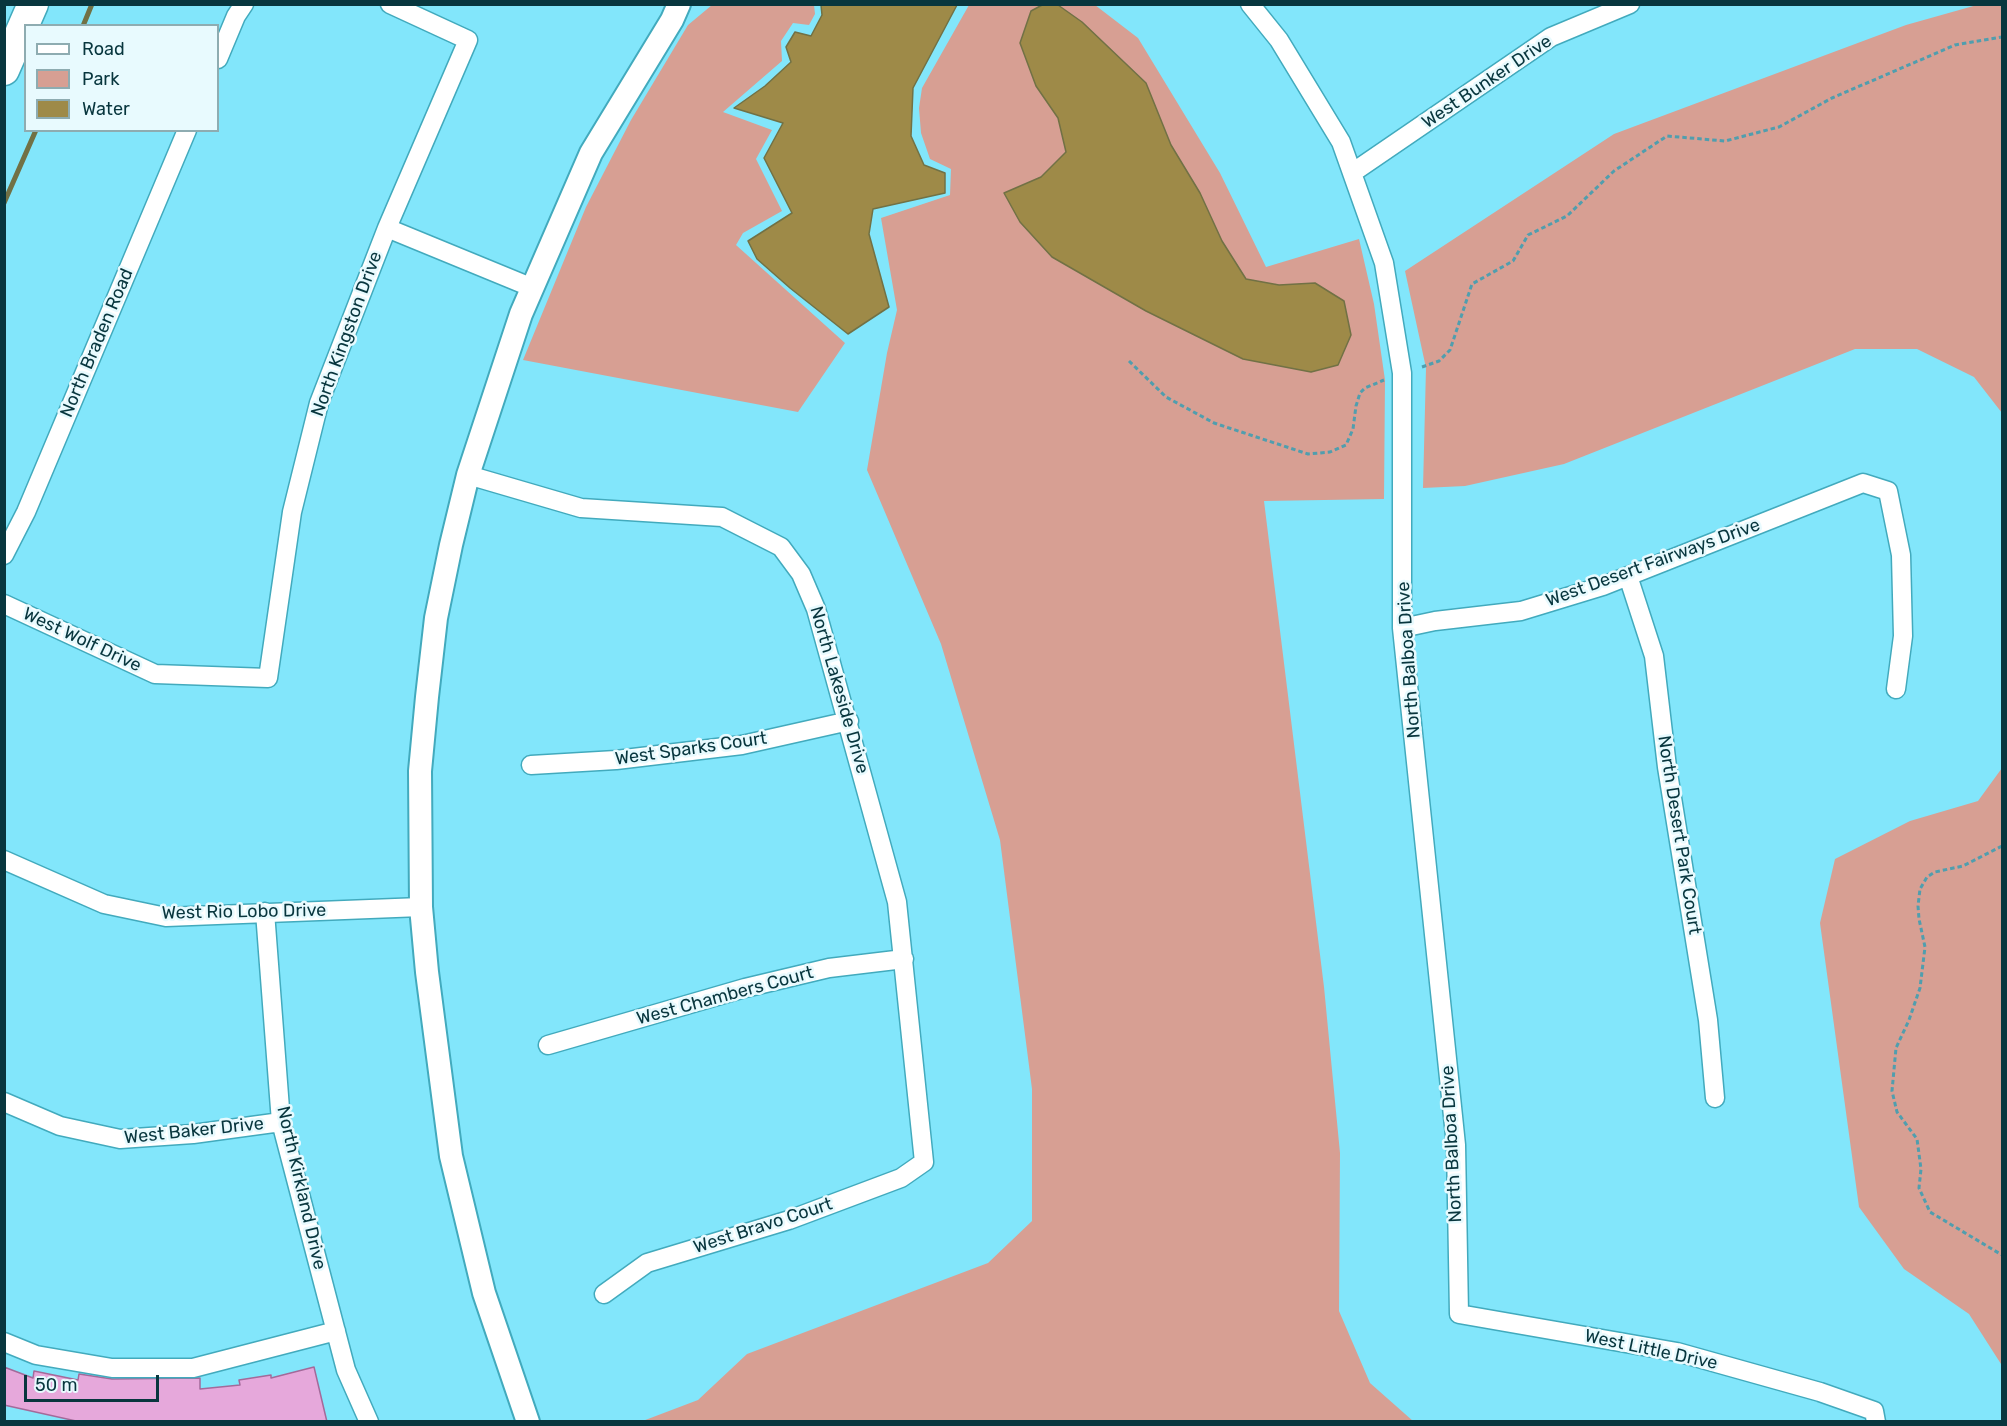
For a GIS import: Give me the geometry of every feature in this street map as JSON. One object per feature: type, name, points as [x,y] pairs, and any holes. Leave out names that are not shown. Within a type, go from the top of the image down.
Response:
[{"type":"highway","points":[[24,24],[33,4]]},
{"type":"highway","points":[[4,70],[24,24]]},
{"type":"street","points":[[219,57],[236,16],[244,4]]},
{"type":"street","name":"North Kingston Drive","points":[[268,678],[292,512],[319,403],[387,228],[468,40],[390,4]]},
{"type":"street","points":[[528,1422],[484,1293],[451,1156],[427,972],[421,907],[420,771],[427,697],[436,618],[450,545],[468,474],[521,314],[591,153],[672,20],[678,4]]},
{"type":"street","name":"North Balboa Drive","points":[[1250,4],[1279,40],[1341,142],[1384,263],[1402,373],[1402,628],[1456,1145],[1459,1314]]},
{"type":"street","name":"West Bunker Drive","points":[[1352,173],[1551,38],[1630,4]]},
{"type":"street","name":"North Braden Road","points":[[4,555],[26,512],[186,132]]},
{"type":"street","points":[[387,228],[533,288]]},
{"type":"street","name":"North Lakeside Drive","points":[[468,474],[581,508],[722,518],[781,547],[801,574],[816,609],[849,721],[897,902],[924,1162]]},
{"type":"street","name":"West Desert Fairways Drive","points":[[1402,628],[1435,621],[1521,611],[1603,586],[1863,483],[1888,491],[1901,555],[1903,636],[1896,689]]},
{"type":"street","name":"North Desert Park Court","points":[[1628,576],[1654,656],[1667,767],[1708,1020],[1715,1098]]},
{"type":"street","name":"West Wolf Drive","points":[[4,604],[155,674],[268,678]]},
{"type":"street","name":"West Sparks Court","points":[[531,765],[616,760],[742,745],[849,721]]},
{"type":"street","name":"West Rio Lobo Drive","points":[[4,860],[104,903],[166,917],[421,907]]},
{"type":"street","name":"North Kirkland Drive","points":[[265,912],[282,1122],[346,1370],[369,1422]]},
{"type":"street","name":"West Chambers Court","points":[[548,1045],[745,988],[828,968],[904,959]]},
{"type":"street","name":"West Baker Drive","points":[[4,1102],[60,1126],[120,1140],[193,1134],[282,1122]]},
{"type":"street","name":"West Bravo Court","points":[[604,1294],[647,1263],[789,1220],[901,1178],[924,1162]]},
{"type":"street","name":"West Little Drive","points":[[1459,1314],[1677,1352],[1820,1392],[1875,1416]]},
{"type":"street","points":[[4,1342],[36,1355],[112,1368],[193,1368],[336,1331]]},
{"type":"path","points":[[1422,366],[1439,362],[1450,350],[1472,284],[1513,261],[1528,235],[1567,216],[1614,171],[1667,136],[1725,141],[1779,127],[1832,98],[1955,45],[2002,37]]},
{"type":"path","points":[[1129,361],[1166,397],[1214,423],[1308,454],[1330,452],[1346,445],[1353,429],[1360,393],[1365,388],[1388,378]]},
{"type":"path","points":[[2002,846],[1963,866],[1935,872],[1927,877],[1920,890],[1917,906],[1918,919],[1925,947],[1920,988],[1910,1020],[1896,1048],[1892,1091],[1897,1112],[1917,1140],[1921,1169],[1919,1188],[1930,1212],[2002,1255]]},
{"type":"green space","points":[[712,5],[814,5],[815,14],[809,25],[793,23],[781,41],[782,61],[723,112],[772,130],[756,159],[782,211],[743,233],[736,245],[845,343],[798,412],[523,360],[586,207],[631,120],[688,25]]},
{"type":"green space","points":[[969,5],[1095,5],[1138,38],[1220,173],[1266,267],[1359,239],[1374,304],[1385,380],[1384,499],[1264,501],[1324,987],[1340,1153],[1339,1311],[1370,1383],[1413,1421],[640,1422],[698,1400],[747,1354],[988,1263],[1032,1221],[1032,1089],[1000,840],[941,644],[867,470],[887,353],[897,310],[881,218],[950,195],[951,169],[930,159],[921,133],[919,108],[922,88]]},
{"type":"green space","points":[[1977,5],[2002,5],[2002,413],[1974,377],[1917,349],[1855,349],[1564,464],[1465,486],[1423,488],[1426,368],[1405,271],[1614,134],[1906,25]]},
{"type":"green space","points":[[2002,768],[2002,1413],[2001,1364],[1969,1314],[1904,1269],[1859,1207],[1820,923],[1835,859],[1910,821],[1978,801]]},
{"type":"water","points":[[1044,4],[1058,5],[1082,22],[1146,83],[1171,145],[1200,193],[1222,241],[1246,279],[1279,285],[1315,283],[1344,301],[1351,335],[1338,365],[1311,372],[1243,359],[1146,311],[1052,257],[1020,222],[1004,193],[1041,177],[1066,152],[1058,118],[1036,86],[1020,43],[1031,11]]},
{"type":"water","points":[[821,5],[957,5],[913,88],[911,136],[924,165],[945,173],[945,193],[873,209],[869,234],[889,307],[848,334],[757,259],[748,241],[792,213],[764,158],[783,123],[734,108],[765,86],[791,62],[786,47],[795,32],[811,36],[822,15]]},
{"type":"building","points":[[4,1367],[33,1378],[34,1371],[78,1380],[79,1374],[112,1379],[200,1378],[200,1389],[240,1385],[239,1380],[271,1375],[271,1378],[314,1367],[327,1422],[76,1421],[4,1405]]},
{"type":"waterway","points":[[84,24],[92,4]]},
{"type":"waterway","points":[[4,203],[35,132]]}]
